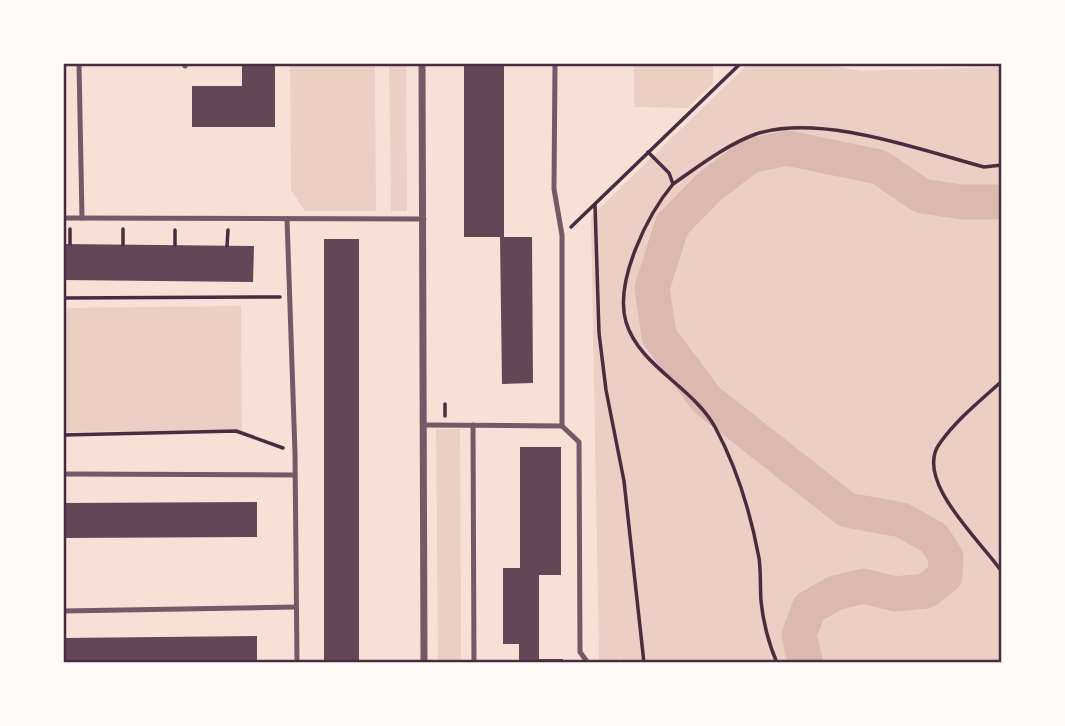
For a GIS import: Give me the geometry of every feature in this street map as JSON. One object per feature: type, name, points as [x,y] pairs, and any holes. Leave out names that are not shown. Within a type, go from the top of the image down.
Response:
[{"type":"street","points":[[422,63],[424,663]]},
{"type":"lane","points":[[79,63],[82,218]]},
{"type":"lane","points":[[555,63],[554,188],[562,235],[562,426]]},
{"type":"lane","points":[[63,218],[424,219]]},
{"type":"lane","points":[[287,219],[295,453],[297,663]]},
{"type":"lane","points":[[424,425],[562,426],[579,442],[580,652],[588,663]]},
{"type":"lane","points":[[473,425],[474,663]]},
{"type":"lane","points":[[63,474],[295,475]]},
{"type":"lane","points":[[63,611],[296,607]]},
{"type":"path","points":[[562,235],[741,63]]},
{"type":"path","points":[[777,663],[761,605],[759,559],[734,470],[714,425],[690,395],[638,346],[625,321],[625,288],[630,263],[660,199],[673,184],[721,152],[758,134],[793,129],[861,132],[984,167],[1002,165]]},
{"type":"path","points":[[648,152],[669,173],[673,184]]},
{"type":"path","points":[[595,205],[601,345],[606,390],[624,481],[644,663]]},
{"type":"path","points":[[63,298],[289,297]]},
{"type":"path","points":[[1002,381],[938,444],[933,463],[939,484],[951,505],[1002,572]]},
{"type":"path","points":[[63,435],[236,431],[295,453]]},
{"type":"shaded area","points":[[290,63],[375,63],[376,211],[305,211],[291,190]]},
{"type":"shaded area","points":[[389,63],[406,63],[407,211],[391,211]]},
{"type":"shaded area","points":[[634,63],[713,63],[713,84],[687,108],[634,107]]},
{"type":"shaded area","points":[[749,63],[819,63],[861,71],[1002,67],[1002,663],[626,663],[621,658],[616,663],[599,662],[591,216]]},
{"type":"shaded area","points":[[924,188],[984,197],[1002,195],[1002,208],[960,209],[920,202]]},
{"type":"shaded area","points":[[241,306],[242,430],[63,432],[63,308]]},
{"type":"shaded area","points":[[436,429],[460,429],[461,663],[438,663]]},
{"type":"building","points":[[242,63],[275,63],[275,127],[192,127],[192,86],[242,86]]},
{"type":"building","points":[[464,63],[504,63],[504,237],[532,237],[533,383],[502,384],[500,237],[464,237]]},
{"type":"building","points":[[324,239],[359,239],[359,663],[324,663]]},
{"type":"building","points":[[63,244],[254,246],[253,282],[63,280]]},
{"type":"building","points":[[520,447],[561,447],[561,575],[539,575],[539,659],[563,659],[563,663],[519,663],[519,644],[503,644],[503,568],[520,568]]},
{"type":"building","points":[[257,502],[257,537],[63,538],[63,503]]},
{"type":"building","points":[[257,636],[257,663],[63,663],[63,638]]},
{"type":"waterway","points":[[806,663],[799,635],[809,608],[835,593],[863,586],[895,594],[926,591],[945,576],[946,557],[934,538],[902,520],[847,510],[707,400],[659,336],[652,288],[672,225],[709,187],[750,156],[787,148],[879,167],[922,196],[962,202],[1002,202]]}]
